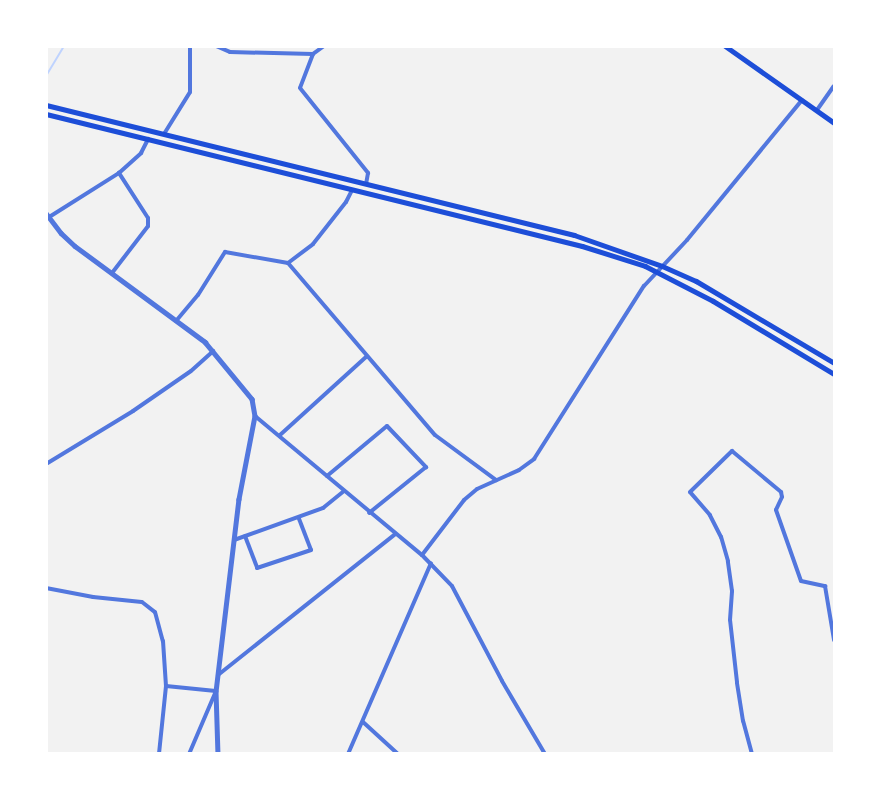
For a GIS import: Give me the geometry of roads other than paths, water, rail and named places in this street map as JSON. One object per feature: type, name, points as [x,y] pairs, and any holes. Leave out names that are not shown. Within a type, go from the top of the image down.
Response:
[{"type":"main road","points":[[725,46],[834,123]]},
{"type":"main road","points":[[46,105],[574,235],[662,266],[719,294],[834,363]]},
{"type":"main road","points":[[46,114],[582,246],[657,272],[834,374]]},
{"type":"street","points":[[164,134],[190,92],[190,46]]},
{"type":"street","points":[[216,46],[230,52],[313,54]]},
{"type":"street","points":[[324,46],[313,54],[300,88],[368,173],[366,184]]},
{"type":"street","points":[[817,110],[834,86]]},
{"type":"street","points":[[422,555],[464,500],[477,489],[519,470],[534,459],[644,286],[802,99]]},
{"type":"street","points":[[148,139],[141,153],[119,173],[47,216],[75,246],[205,342],[252,399],[255,416],[234,540],[216,691],[218,753]]},
{"type":"street","points":[[112,273],[148,226],[148,218],[119,173]]},
{"type":"street","points":[[288,263],[314,244],[346,202],[352,190]]},
{"type":"street","points":[[176,321],[198,295],[225,252],[288,263],[332,318],[357,342],[366,357],[435,435],[496,480]]},
{"type":"street","points":[[46,465],[192,371],[213,351]]},
{"type":"street","points":[[280,435],[366,357]]},
{"type":"street","points":[[255,416],[422,555],[452,586],[505,688],[546,753]]},
{"type":"street","points":[[327,476],[387,426],[426,467],[369,513]]},
{"type":"street","points":[[752,753],[742,721],[736,682],[730,621],[732,591],[728,561],[721,537],[710,515],[690,492],[732,451],[781,492],[776,510],[801,581],[825,586],[834,640]]},
{"type":"street","points":[[234,540],[323,508],[345,491]]},
{"type":"street","points":[[245,536],[257,568],[311,550],[299,518]]},
{"type":"street","points":[[218,675],[395,534]]},
{"type":"street","points":[[348,753],[413,599],[431,563]]},
{"type":"street","points":[[46,588],[93,597],[142,602],[149,605],[155,612],[163,641],[165,686],[159,753]]},
{"type":"street","points":[[165,686],[216,691]]},
{"type":"street","points":[[189,753],[216,691]]},
{"type":"street","points":[[363,722],[398,753]]},
{"type":"waterway","points":[[46,76],[64,46]]}]
